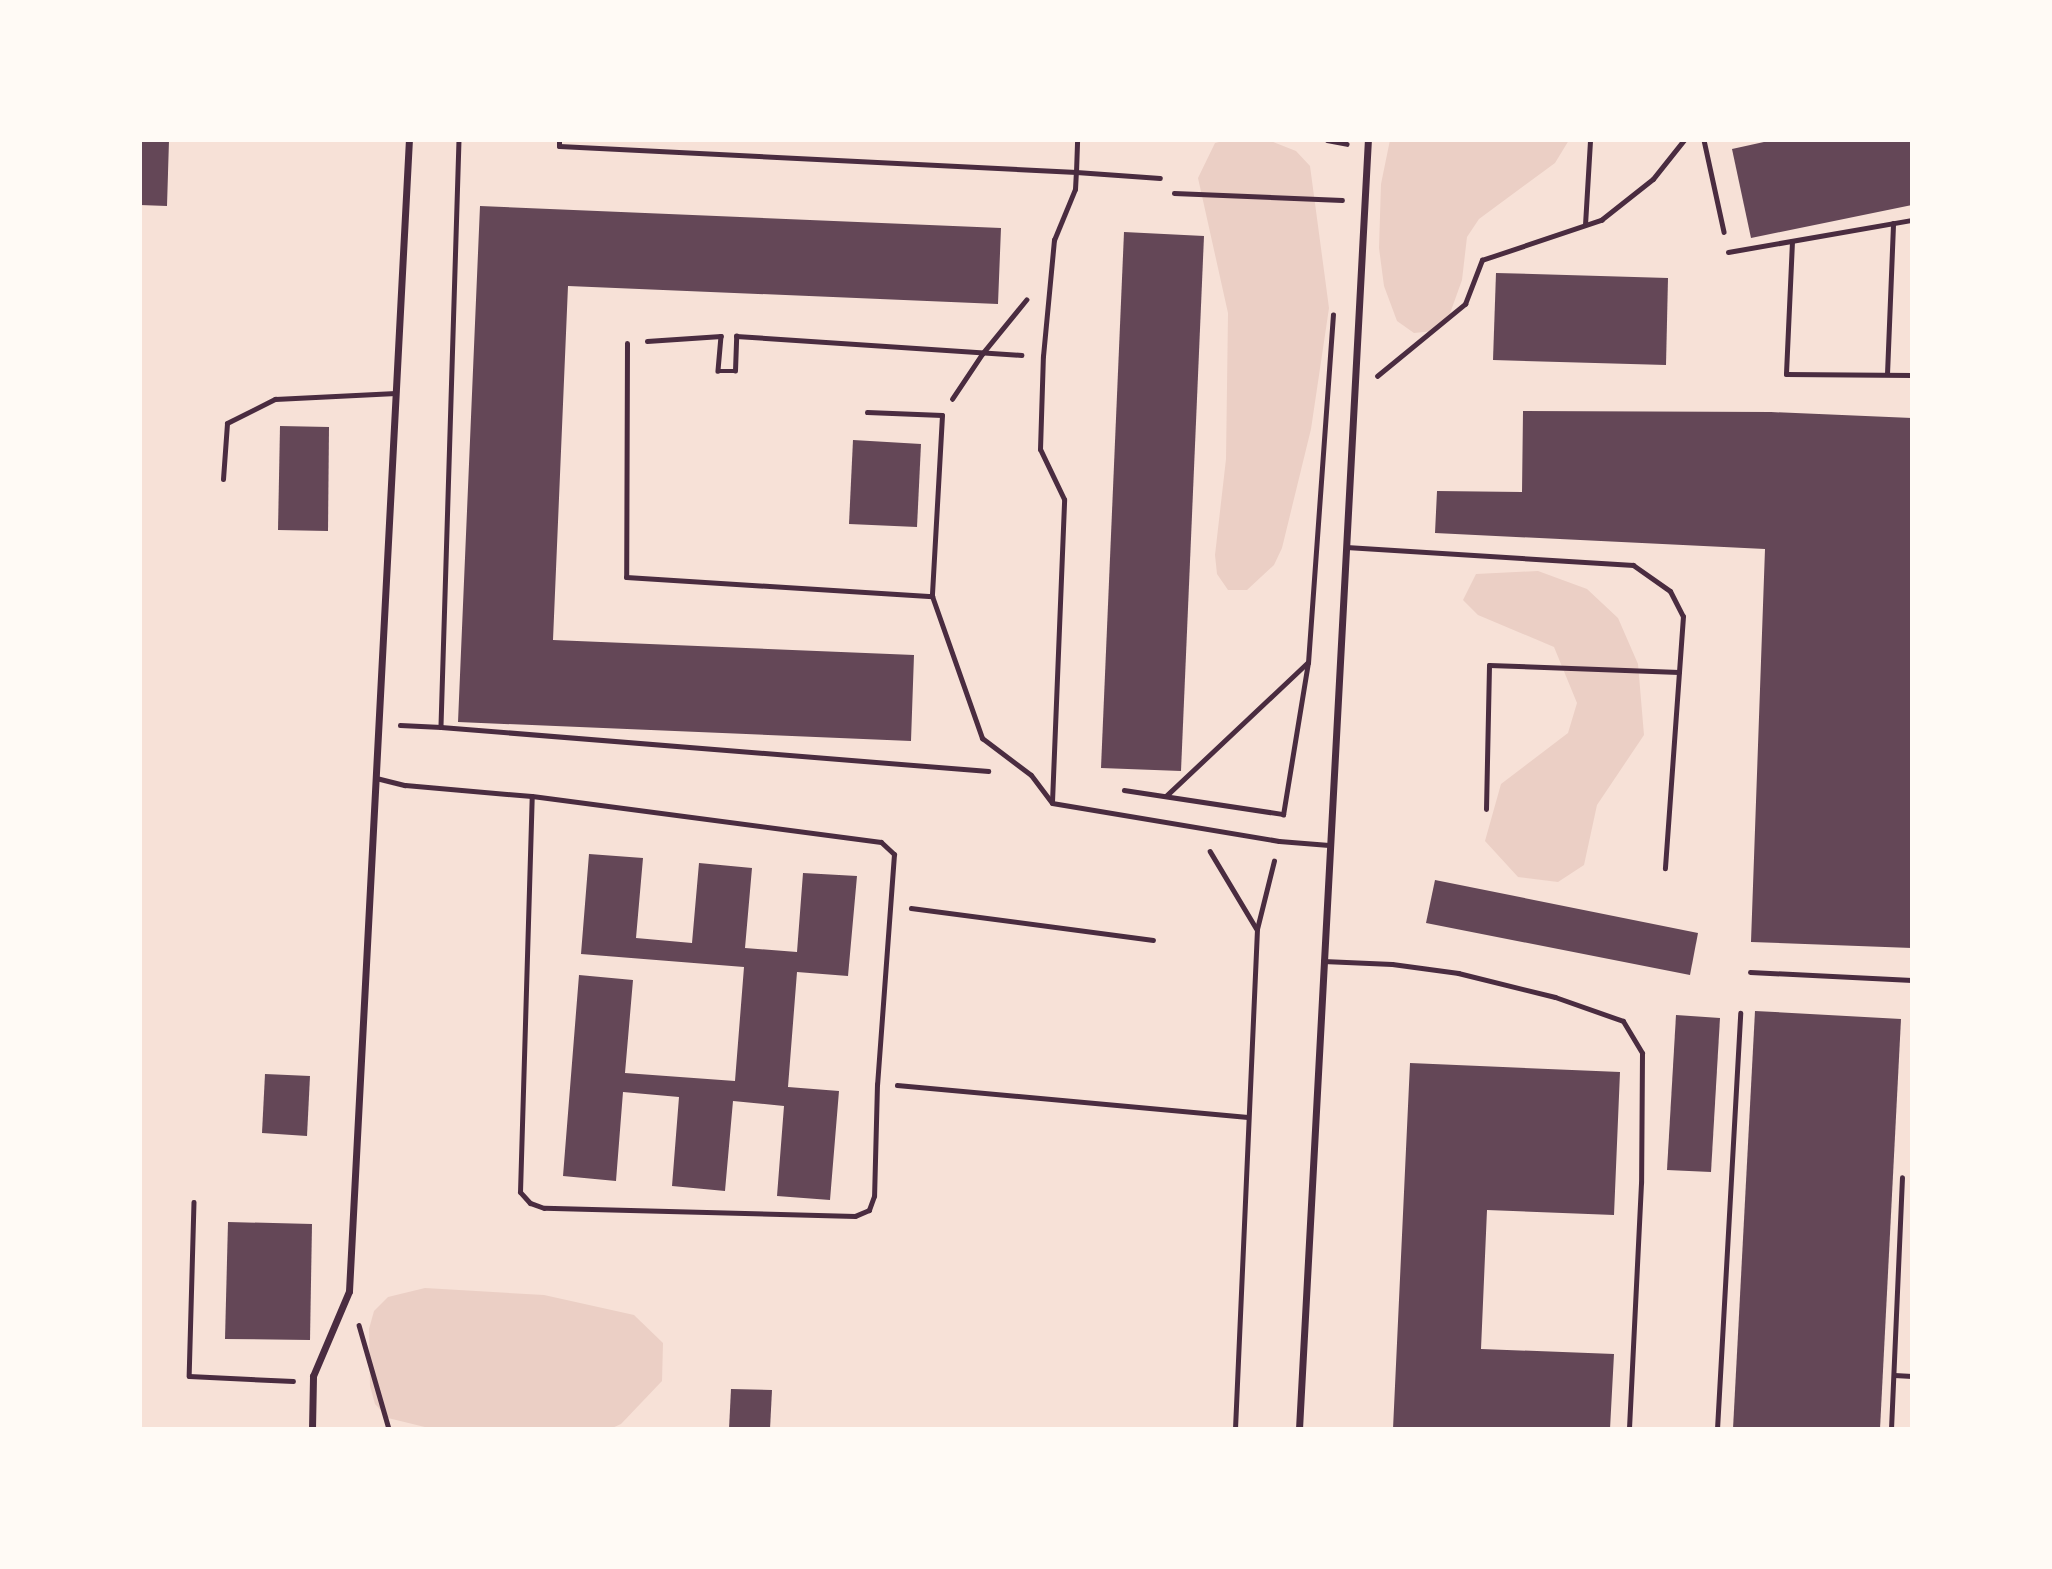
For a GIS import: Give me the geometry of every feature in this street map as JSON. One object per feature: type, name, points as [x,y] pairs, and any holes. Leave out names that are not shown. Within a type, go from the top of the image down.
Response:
[{"type":"street","points":[[312,1429],[313,1382],[349,1291],[409,140]]},
{"type":"street","points":[[1299,1429],[1368,140]]},
{"type":"lane","points":[[559,140],[559,146],[1160,178]]},
{"type":"lane","points":[[1052,803],[1064,499],[1040,449],[1043,356],[1054,240],[1075,189],[1076,140]]},
{"type":"lane","points":[[1728,252],[1912,220]]},
{"type":"lane","points":[[1888,374],[1893,223]]},
{"type":"lane","points":[[1792,241],[1786,374],[1912,375]]},
{"type":"lane","points":[[627,343],[626,577],[932,596]]},
{"type":"lane","points":[[223,479],[227,423],[275,399],[396,393]]},
{"type":"lane","points":[[867,412],[942,415],[932,596],[982,738],[1031,775],[1052,803],[1279,841],[1329,845]]},
{"type":"lane","points":[[1346,547],[1633,565],[1670,591],[1683,616],[1665,868]]},
{"type":"lane","points":[[1486,809],[1489,665],[1679,672]]},
{"type":"lane","points":[[376,778],[405,785],[532,796],[881,842],[894,854],[877,1084],[874,1196],[869,1210],[855,1216],[544,1208],[530,1203],[520,1192],[532,796]]},
{"type":"lane","points":[[1323,961],[1392,964],[1458,973],[1555,997],[1623,1021],[1642,1054],[1640,1183],[1629,1429]]},
{"type":"lane","points":[[1750,972],[1912,980]]},
{"type":"lane","points":[[1717,1429],[1740,1013]]},
{"type":"lane","points":[[1891,1429],[1902,1177]]},
{"type":"lane","points":[[1894,1375],[1912,1376]]},
{"type":"path","points":[[441,727],[459,140]]},
{"type":"path","points":[[1345,158],[1346,140]]},
{"type":"path","points":[[1585,225],[1590,140]]},
{"type":"path","points":[[1354,394],[1465,304],[1482,260],[1601,220],[1653,179],[1684,140]]},
{"type":"path","points":[[1704,140],[1728,252]]},
{"type":"path","points":[[1340,213],[1343,186]]},
{"type":"path","points":[[1168,193],[1342,200]]},
{"type":"path","points":[[942,415],[982,354],[1051,269]]},
{"type":"path","points":[[1235,1429],[1257,929],[1279,841],[1308,663],[1334,309]]},
{"type":"path","points":[[627,343],[722,336],[718,371],[735,371],[736,336],[1043,356]]},
{"type":"path","points":[[1144,817],[1308,663]]},
{"type":"path","points":[[379,724],[990,771]]},
{"type":"path","points":[[1116,789],[1283,814]]},
{"type":"path","points":[[1167,795],[1195,826],[1257,929]]},
{"type":"path","points":[[889,905],[1153,940]]},
{"type":"path","points":[[877,1084],[1248,1117]]},
{"type":"path","points":[[194,1202],[189,1376],[313,1382]]},
{"type":"path","points":[[349,1291],[388,1429]]},
{"type":"shaded area","points":[[1227,140],[1268,140],[1296,151],[1310,166],[1329,308],[1311,429],[1282,548],[1274,565],[1247,590],[1228,590],[1217,574],[1215,555],[1226,459],[1228,313],[1198,178],[1215,143]]},
{"type":"shaded area","points":[[1390,140],[1569,140],[1555,163],[1479,219],[1467,237],[1462,280],[1448,319],[1434,331],[1414,333],[1397,321],[1384,286],[1379,248],[1381,184]]},
{"type":"shaded area","points":[[1538,571],[1587,589],[1618,618],[1638,664],[1644,735],[1597,805],[1584,865],[1558,882],[1518,877],[1485,841],[1501,784],[1568,733],[1577,703],[1554,647],[1478,615],[1463,600],[1476,574]]},
{"type":"shaded area","points":[[425,1288],[544,1295],[634,1315],[663,1343],[662,1381],[621,1424],[610,1429],[433,1429],[388,1418],[375,1404],[370,1386],[369,1329],[374,1311],[388,1297]]},
{"type":"building","points":[[140,140],[169,140],[167,206],[140,205]]},
{"type":"building","points":[[1773,140],[1912,140],[1912,205],[1751,238],[1732,149]]},
{"type":"building","points":[[480,206],[1001,228],[998,304],[568,286],[553,640],[914,655],[911,741],[458,722]]},
{"type":"building","points":[[1124,232],[1204,236],[1181,771],[1101,768]]},
{"type":"building","points":[[1496,273],[1668,278],[1666,365],[1493,360]]},
{"type":"building","points":[[1523,411],[1771,412],[1912,418],[1912,948],[1751,942],[1765,549],[1435,533],[1437,491],[1522,492]]},
{"type":"building","points":[[280,426],[329,427],[328,531],[278,530]]},
{"type":"building","points":[[853,440],[921,444],[917,527],[849,524]]},
{"type":"building","points":[[589,854],[643,858],[636,938],[692,943],[699,863],[752,868],[745,948],[797,952],[803,873],[857,876],[848,976],[797,972],[788,1087],[839,1091],[830,1200],[777,1196],[784,1106],[733,1101],[725,1191],[672,1186],[679,1097],[623,1092],[616,1181],[563,1176],[579,975],[633,980],[625,1073],[735,1081],[744,967],[581,954]]},
{"type":"building","points":[[1435,880],[1698,933],[1690,975],[1426,923]]},
{"type":"building","points":[[1755,1011],[1901,1019],[1880,1429],[1733,1429]]},
{"type":"building","points":[[1676,1015],[1720,1018],[1711,1172],[1667,1170]]},
{"type":"building","points":[[1410,1063],[1620,1072],[1614,1215],[1487,1210],[1481,1349],[1614,1354],[1610,1429],[1393,1429]]},
{"type":"building","points":[[265,1074],[310,1076],[307,1136],[262,1133]]},
{"type":"building","points":[[228,1222],[312,1224],[310,1340],[225,1339]]},
{"type":"building","points":[[731,1389],[772,1390],[770,1429],[729,1429]]}]
